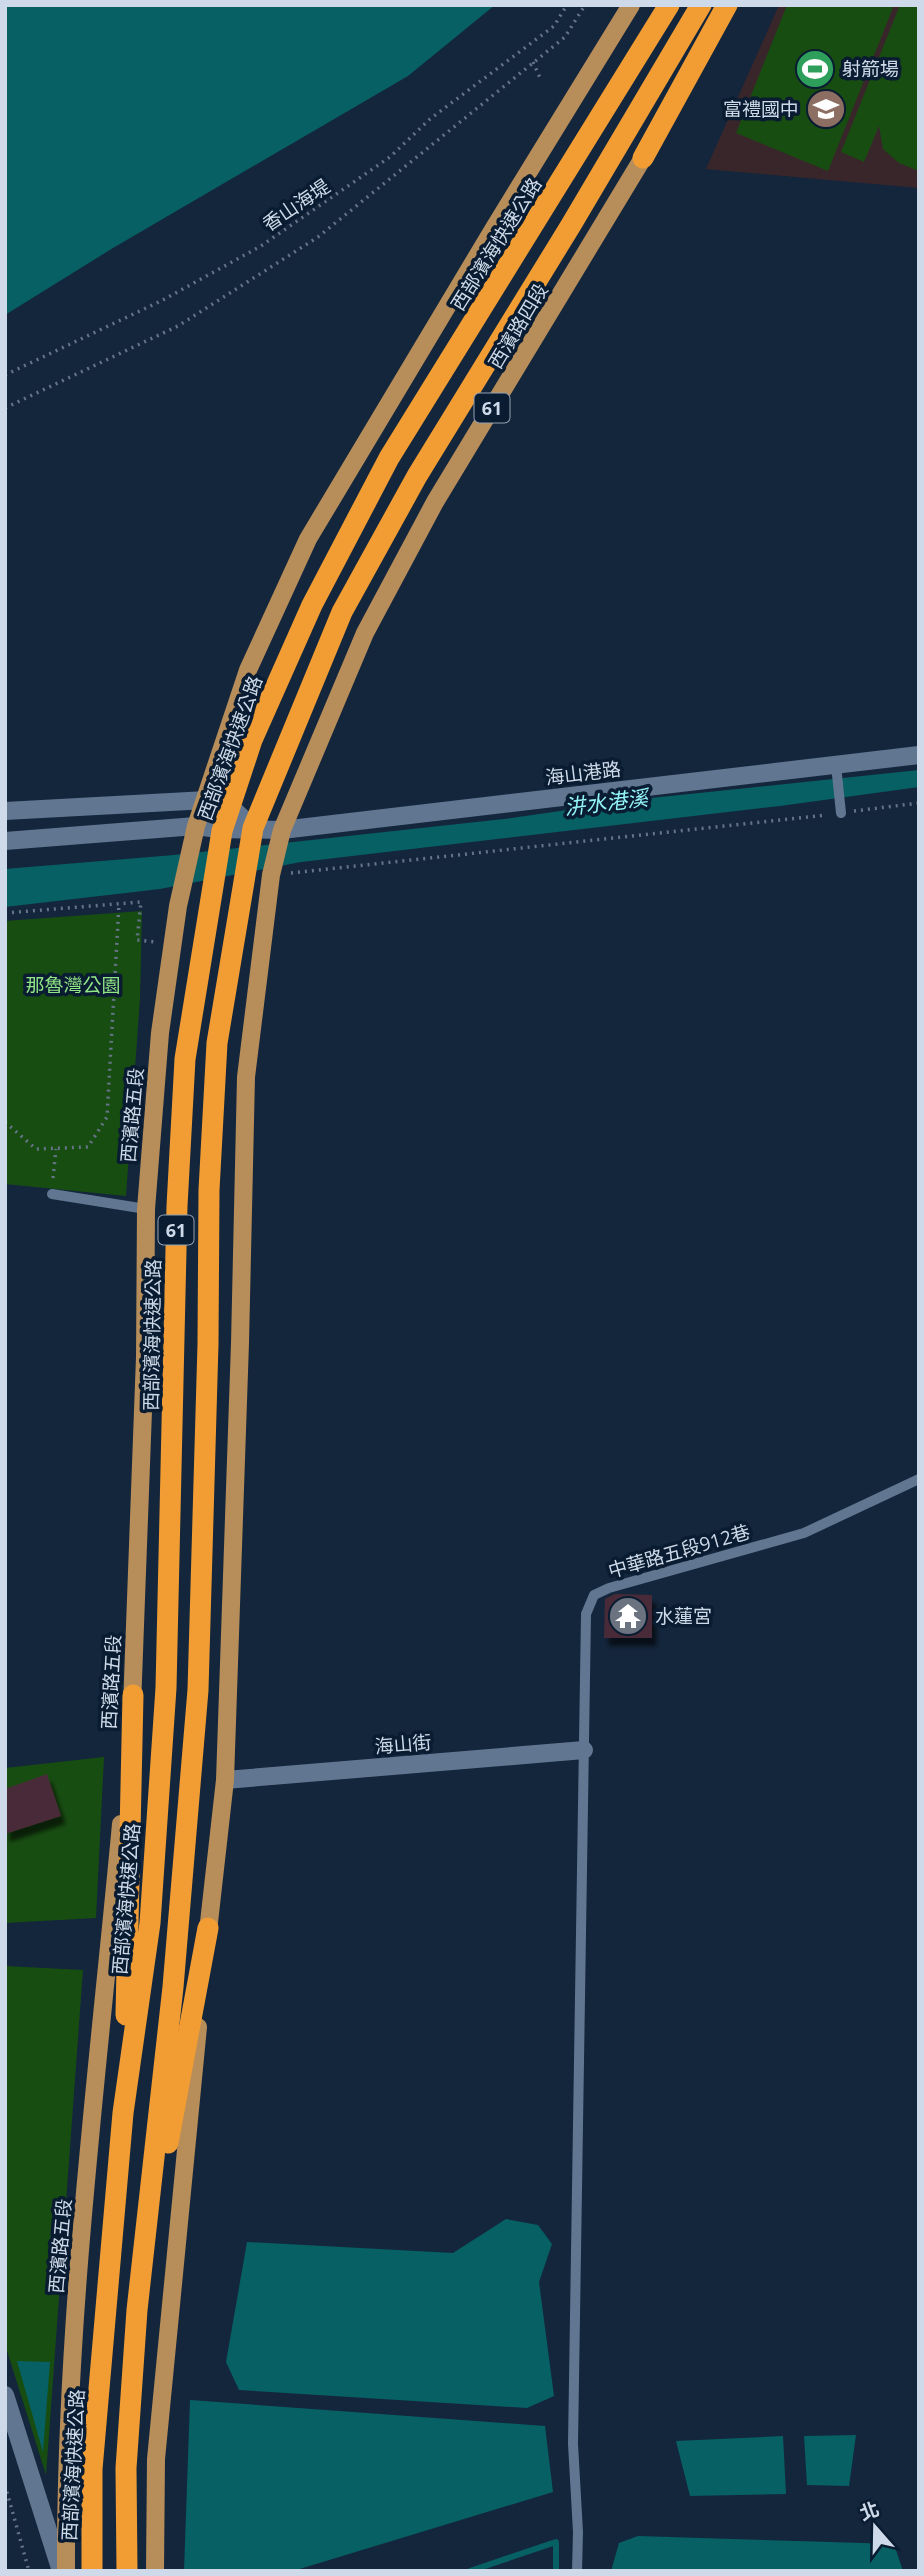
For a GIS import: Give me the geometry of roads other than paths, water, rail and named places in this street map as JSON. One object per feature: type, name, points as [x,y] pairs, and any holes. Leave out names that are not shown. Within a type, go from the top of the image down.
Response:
[{"type":"highway","name":"西部濱海快速公路","points":[[92,2571],[92,2469],[123,2113],[150,1923],[166,1688],[177,1206],[186,1059],[222,831],[252,740],[312,605],[389,458],[669,5]]},
{"type":"highway","name":"61","points":[[127,2571],[126,2468],[137,2310],[173,1987],[198,1689],[208,1344],[209,1190],[217,1043],[253,828],[348,601],[417,476],[571,225],[701,5]]},
{"type":"highway","points":[[643,158],[727,5]]},
{"type":"highway","points":[[123,2113],[134,1695]]},
{"type":"highway","points":[[137,2310],[208,1928]]},
{"type":"main road","name":"61","points":[[207,800],[218,758],[248,670],[308,539],[631,5]]},
{"type":"main road","name":"西濱路四段","points":[[282,830],[365,633],[435,502],[738,5]]},
{"type":"main road","name":"西濱路五段","points":[[66,2571],[66,2481],[75,2310],[134,1695],[145,1357],[146,1209],[160,1033],[178,906],[196,827],[207,800]]},
{"type":"main road","name":"61","points":[[155,2571],[156,2459],[225,1780],[246,1077],[271,875],[282,830]]},
{"type":"street","name":"海山港路","points":[[5,841],[196,827],[222,831],[253,828],[282,830],[919,755]]},
{"type":"street","points":[[5,810],[207,800],[230,806],[253,828]]},
{"type":"street","name":"海山街","points":[[225,1780],[584,1750]]},
{"type":"street","points":[[5,2395],[61,2571]]},
{"type":"lane","points":[[836,765],[841,813]]},
{"type":"lane","points":[[52,1194],[146,1209]]},
{"type":"lane","name":"中華路五段912巷","points":[[584,1750],[586,1614],[594,1595],[620,1585],[804,1533],[919,1479]]},
{"type":"lane","points":[[577,2571],[578,2532],[573,2444],[584,1750]]},
{"type":"waterway","points":[[470,2571],[556,2542],[556,2571]]},
{"type":"place","name":"射箭場","points":[[815,69]]},
{"type":"place","name":"富禮國中","points":[[826,109]]},
{"type":"place","name":"水蓮宮","points":[[628,1616]]},
{"type":"water label","name":"汫水港溪","points":[[606,802]]},
{"type":"park label","name":"那魯灣公園","points":[[73,985]]}]
